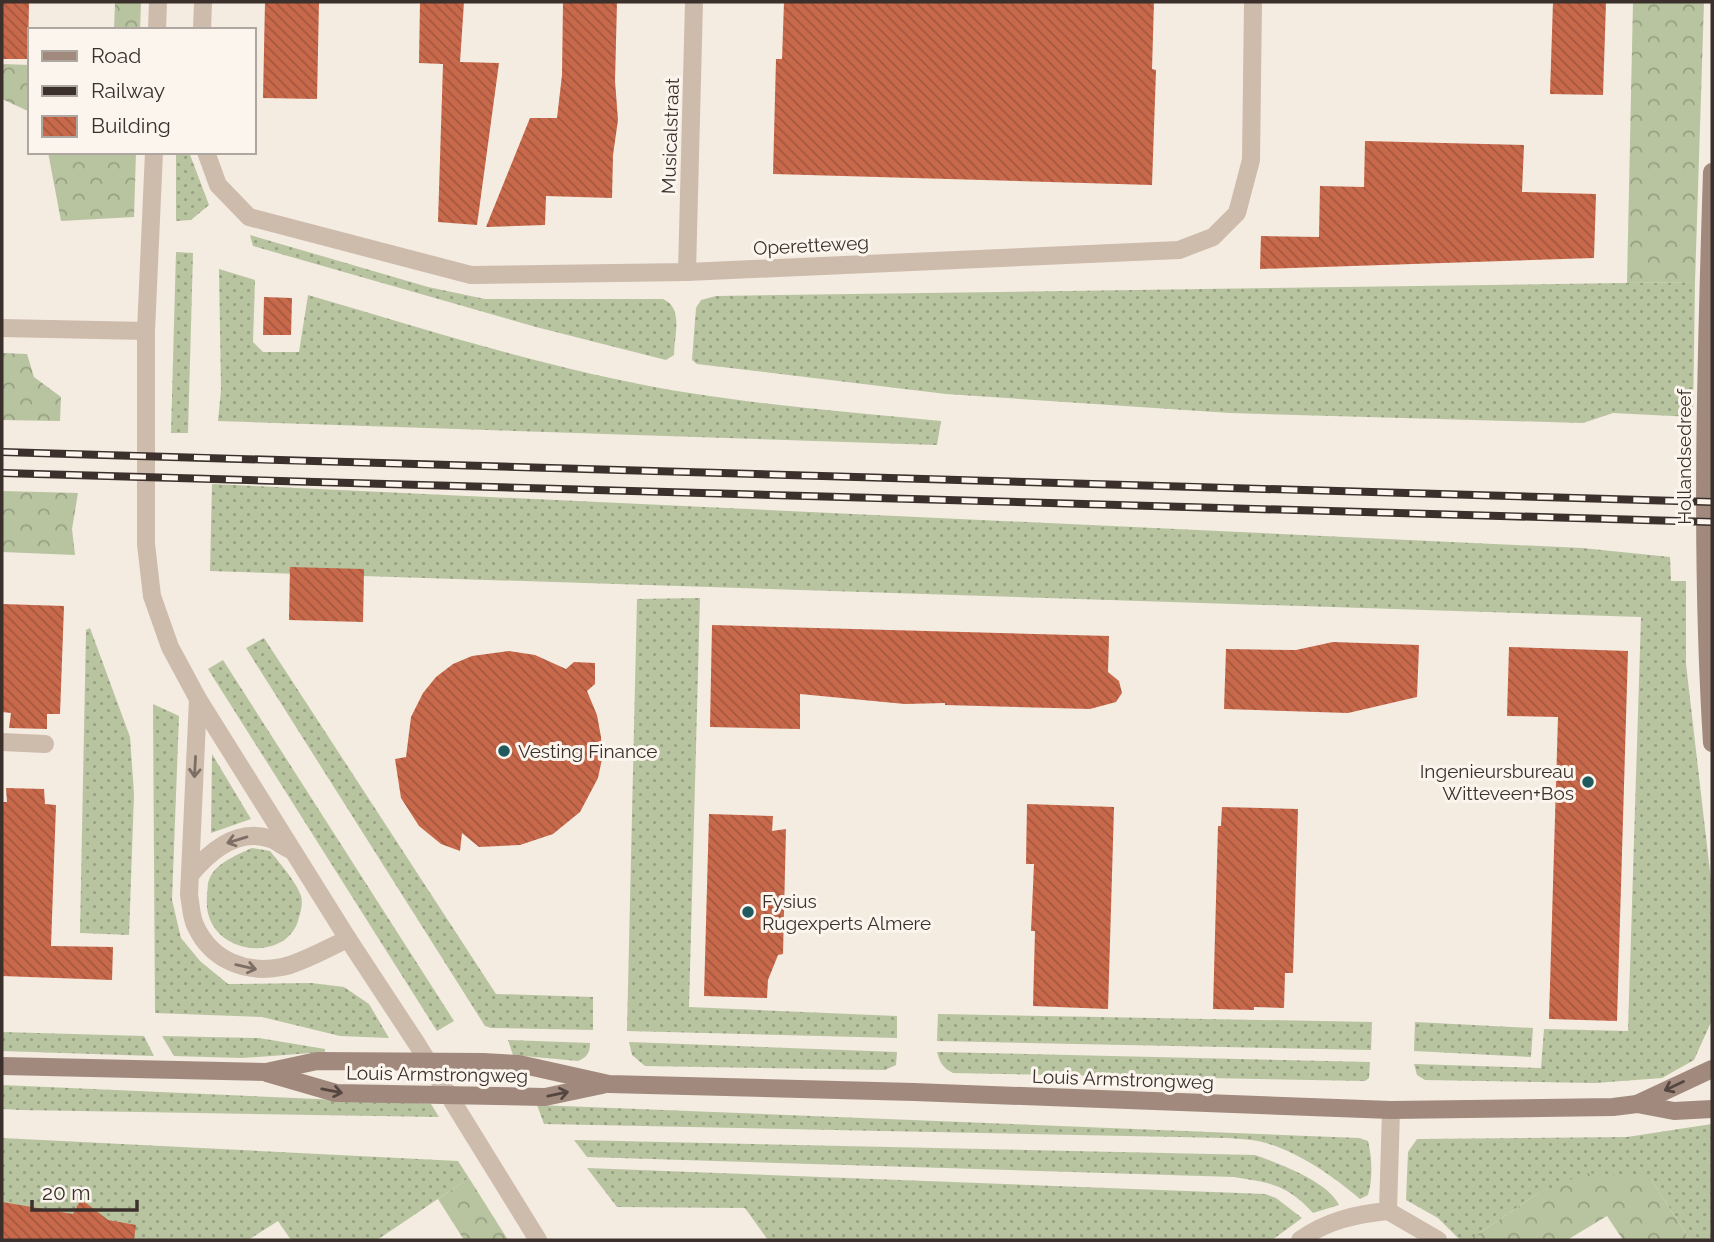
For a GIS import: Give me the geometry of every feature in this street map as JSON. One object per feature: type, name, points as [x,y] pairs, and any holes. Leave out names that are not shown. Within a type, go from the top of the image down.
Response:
[{"type":"street","points":[[157,28],[158,2]]},
{"type":"street","points":[[202,28],[203,2]]},
{"type":"street","name":"Musicalstraat","points":[[687,272],[694,2]]},
{"type":"street","name":"Operetteweg","points":[[207,154],[218,185],[249,217],[471,275],[687,272],[1179,250],[1213,237],[1237,213],[1251,160],[1253,2]]},
{"type":"street","points":[[154,154],[146,331],[146,544],[152,596],[170,647],[198,699],[538,1240]]},
{"type":"street","name":"Hollandsedreef","points":[[1712,172],[1704,413],[1712,743]]},
{"type":"street","points":[[2,328],[146,331]]},
{"type":"street","points":[[198,699],[189,895],[194,925],[209,947],[230,963],[256,970],[285,967],[348,939]]},
{"type":"street","points":[[2,741],[45,744]]},
{"type":"street","points":[[190,875],[205,857],[223,844],[246,836],[270,839],[294,852]]},
{"type":"street","name":"Louis Armstrongweg","points":[[266,1073],[317,1061],[483,1062],[519,1064],[609,1084],[928,1092],[1391,1110],[1613,1107],[1637,1104],[1674,1111],[1712,1108]]},
{"type":"street","name":"Louis Armstrongweg","points":[[2,1066],[266,1073],[335,1093],[545,1097],[609,1084]]},
{"type":"street","name":"Louis Armstrongweg","points":[[1637,1104],[1712,1069]]},
{"type":"street","points":[[1388,1211],[1391,1110]]},
{"type":"street","points":[[1300,1240],[1317,1228],[1360,1214],[1388,1211],[1438,1240]]},
{"type":"green space","points":[[115,2],[141,2],[140,28],[114,28]]},
{"type":"green space","points":[[1633,2],[1704,2],[1695,282],[1627,283]]},
{"type":"green space","points":[[2,64],[28,65],[28,111],[2,99]]},
{"type":"green space","points":[[48,154],[136,154],[134,217],[61,221]]},
{"type":"green space","points":[[176,154],[190,154],[209,205],[191,220],[176,221]]},
{"type":"green space","points":[[250,235],[428,287],[485,299],[663,299],[670,303],[676,316],[674,355],[666,360],[536,327],[253,246]]},
{"type":"green space","points":[[176,252],[193,253],[188,433],[171,433]]},
{"type":"green space","points":[[219,269],[255,280],[253,342],[263,352],[299,352],[308,295],[502,351],[660,388],[780,405],[941,421],[937,445],[218,421],[221,390]]},
{"type":"green space","points":[[1695,282],[1693,417],[1613,413],[1583,423],[1230,413],[946,394],[697,364],[692,360],[696,308],[701,300],[716,296]]},
{"type":"green space","points":[[2,353],[27,354],[34,377],[61,397],[60,421],[2,420]]},
{"type":"green space","points":[[212,484],[1582,548],[1670,557],[1671,581],[1686,581],[1686,664],[1712,889],[1712,1020],[1694,1060],[1662,1078],[1595,1083],[1425,1080],[1417,1075],[1414,1064],[1541,1068],[1544,1029],[1628,1031],[1641,617],[210,571]]},
{"type":"green space","points":[[2,491],[78,493],[72,529],[75,555],[2,552]]},
{"type":"green space","points":[[700,598],[689,1007],[897,1016],[897,1038],[627,1031],[637,599]]},
{"type":"green space","points":[[90,628],[130,737],[134,794],[129,935],[80,933],[86,630]]},
{"type":"green space","points":[[264,638],[496,994],[593,997],[593,1030],[485,1026],[246,648]]},
{"type":"green space","points":[[223,660],[454,1021],[437,1031],[208,669]]},
{"type":"green space","points":[[153,704],[179,716],[172,900],[181,938],[200,961],[228,984],[311,983],[344,987],[369,1004],[389,1038],[340,1036],[262,1017],[155,1013]]},
{"type":"green space","points":[[212,754],[251,819],[211,833]]},
{"type":"green space","points":[[252,848],[270,851],[292,879],[302,898],[300,915],[292,933],[280,943],[264,948],[231,942],[217,931],[209,916],[208,882],[212,874],[227,860]]},
{"type":"green space","points":[[938,1014],[1372,1022],[1371,1050],[937,1041]]},
{"type":"green space","points":[[1415,1022],[1533,1028],[1531,1057],[1414,1051]]},
{"type":"green space","points":[[2,1032],[144,1036],[154,1056],[2,1051]]},
{"type":"green space","points":[[162,1036],[259,1038],[325,1049],[325,1052],[242,1058],[174,1056]]},
{"type":"green space","points":[[508,1040],[590,1043],[590,1046],[584,1058],[578,1061],[513,1055]]},
{"type":"green space","points":[[629,1042],[897,1052],[896,1065],[885,1070],[645,1066],[632,1055]]},
{"type":"green space","points":[[937,1052],[1370,1062],[1369,1078],[1365,1081],[953,1073],[942,1065]]},
{"type":"green space","points":[[2,1085],[431,1104],[439,1117],[2,1109]]},
{"type":"green space","points":[[537,1105],[1359,1138],[1368,1141],[1371,1182],[1368,1195],[1360,1199],[1304,1159],[1279,1147],[1246,1139],[544,1124]]},
{"type":"green space","points":[[1712,1124],[1712,1240],[1690,1240],[1651,1179],[1537,1194],[1469,1240],[1460,1240],[1438,1218],[1406,1200],[1408,1152],[1417,1139],[1627,1137]]},
{"type":"green space","points":[[2,1138],[458,1161],[469,1178],[377,1240],[291,1240],[278,1221],[248,1240],[2,1240]]},
{"type":"green space","points":[[574,1140],[1255,1155],[1314,1181],[1339,1205],[1313,1213],[1286,1190],[1234,1177],[587,1157]]},
{"type":"green space","points":[[587,1168],[1265,1194],[1276,1198],[1302,1218],[1272,1240],[768,1240],[745,1208],[617,1207]]},
{"type":"green space","points":[[1586,1173],[1651,1179],[1690,1240],[1623,1240],[1607,1216],[1567,1240],[1469,1240],[1537,1194]]},
{"type":"green space","points":[[469,1178],[508,1240],[464,1240],[438,1199]]},
{"type":"building","points":[[2,2],[29,2],[28,59],[2,59]]},
{"type":"building","points":[[265,2],[319,2],[317,99],[263,98]]},
{"type":"building","points":[[420,2],[464,2],[460,62],[499,63],[477,225],[438,222],[443,64],[419,63]]},
{"type":"building","points":[[563,2],[617,2],[615,81],[618,120],[613,155],[612,198],[546,196],[545,225],[486,227],[530,118],[557,118],[562,75]]},
{"type":"building","points":[[784,2],[1154,2],[1152,69],[1156,70],[1152,185],[773,174],[776,59],[782,59]]},
{"type":"building","points":[[1553,2],[1606,2],[1603,95],[1550,94]]},
{"type":"building","points":[[1365,141],[1524,145],[1522,192],[1596,194],[1594,258],[1260,269],[1261,236],[1319,237],[1320,186],[1364,187]]},
{"type":"building","points":[[264,297],[292,298],[291,335],[263,335]]},
{"type":"building","points":[[290,567],[364,569],[363,622],[289,620]]},
{"type":"building","points":[[2,604],[64,606],[60,714],[47,714],[47,729],[9,728],[11,713],[2,712]]},
{"type":"building","points":[[712,625],[1109,636],[1108,672],[1119,681],[1122,693],[1116,702],[1090,709],[905,704],[800,694],[800,729],[710,727]]},
{"type":"building","points":[[1333,642],[1419,645],[1417,697],[1348,713],[1224,709],[1226,649],[1296,650]]},
{"type":"building","points":[[1509,647],[1628,651],[1617,1021],[1549,1019],[1558,717],[1507,716]]},
{"type":"building","name":"Vesting Finance","points":[[509,651],[535,655],[566,669],[574,662],[595,663],[595,684],[587,691],[597,715],[601,737],[602,759],[598,778],[580,812],[553,834],[520,845],[479,847],[462,833],[460,851],[441,844],[419,826],[401,798],[395,759],[406,757],[411,717],[423,693],[436,677],[453,664],[472,656]]},
{"type":"building","points":[[6,788],[44,789],[45,804],[56,805],[51,946],[113,947],[112,980],[2,976],[2,802],[7,802]]},
{"type":"building","points":[[1027,804],[1114,807],[1108,1009],[1033,1006],[1035,931],[1031,931],[1034,864],[1026,864]]},
{"type":"building","points":[[1222,807],[1298,809],[1293,973],[1285,973],[1284,1008],[1213,1009],[1218,826],[1221,826]]},
{"type":"building","points":[[709,814],[773,816],[772,831],[786,829],[783,954],[778,955],[768,980],[767,998],[704,996]]},
{"type":"building","points":[[81,1199],[108,1220],[136,1225],[134,1240],[2,1240],[2,1202],[73,1214]]},
{"type":"railway","points":[[2,452],[1712,502]]},
{"type":"railway","points":[[2,473],[1712,522]]},
{"type":"place","name":"Vesting Finance","points":[[504,751]]},
{"type":"place","name":"Ingenieursbureau Witteveen+Bos","points":[[1588,782]]},
{"type":"place","name":"Fysius Rugexperts Almere","points":[[748,912]]}]
